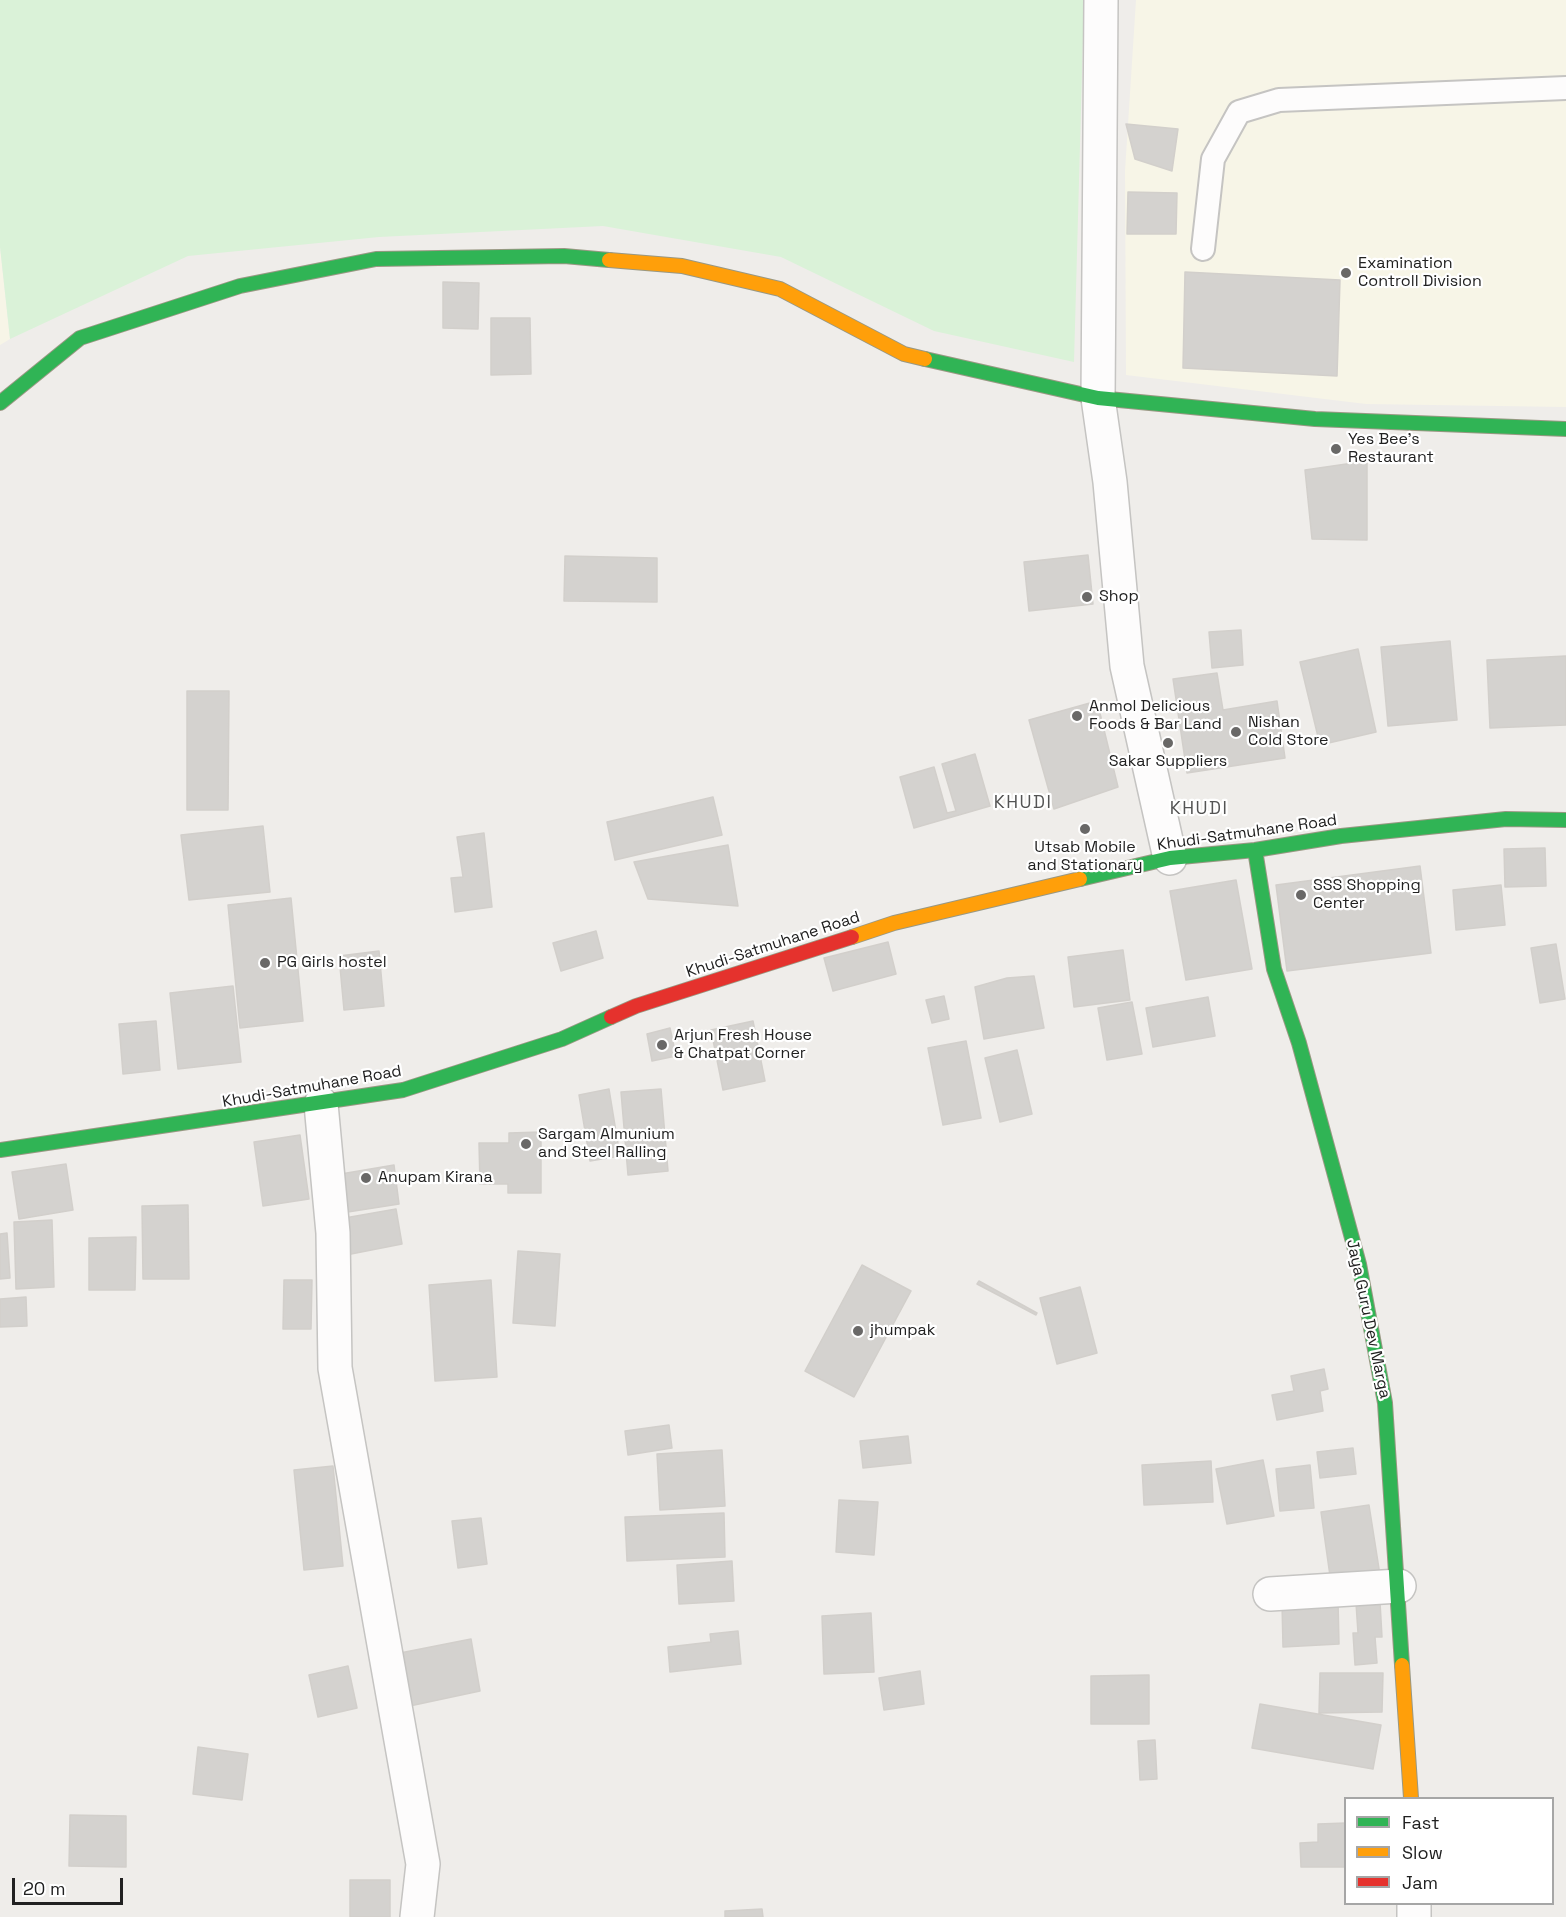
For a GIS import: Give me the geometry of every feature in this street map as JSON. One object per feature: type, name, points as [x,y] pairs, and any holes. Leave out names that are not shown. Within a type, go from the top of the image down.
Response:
[{"type":"street","points":[[1101,0],[1098,398],[1110,482],[1127,666],[1170,858]]},
{"type":"street","points":[[0,404],[80,338],[240,286],[376,259],[564,256],[682,266],[780,289],[904,354],[1098,398],[1315,419],[1566,429]]},
{"type":"street","name":"Khudi-Satmuhane Road","points":[[0,1150],[403,1090],[562,1039],[636,1006],[894,923],[1170,858],[1255,850],[1341,836],[1506,819],[1566,820]]},
{"type":"street","name":"Jaya Guru Dev Marga","points":[[1255,850],[1274,969],[1299,1043],[1359,1264],[1385,1403],[1399,1586],[1411,1797]]},
{"type":"street","points":[[321,1104],[333,1233],[335,1368],[423,1864],[417,1917]]},
{"type":"street","points":[[1270,1594],[1399,1586]]},
{"type":"lane","points":[[1203,249],[1213,159],[1239,112],[1279,100],[1566,88]]},
{"type":"shaded area","name":"Examination Controll Division","points":[[1136,0],[1566,0],[1566,407],[1366,404],[1126,375],[1125,171]]},
{"type":"shaded area","points":[[0,247],[10,339],[0,345]]},
{"type":"green space","points":[[0,0],[1084,0],[1074,362],[934,331],[781,257],[603,226],[379,237],[188,256],[10,339],[0,247]]},
{"type":"building","points":[[1126,124],[1178,129],[1172,171],[1135,159]]},
{"type":"building","points":[[1128,192],[1177,193],[1176,234],[1127,234]]},
{"type":"building","points":[[1185,272],[1340,280],[1337,376],[1183,368]]},
{"type":"building","points":[[443,282],[479,283],[478,329],[443,328]]},
{"type":"building","points":[[491,318],[530,318],[531,374],[491,375]]},
{"type":"building","points":[[1367,461],[1367,540],[1312,539],[1305,470]]},
{"type":"building","points":[[1088,555],[1093,604],[1029,611],[1024,562]]},
{"type":"building","points":[[565,556],[657,558],[657,602],[564,601]]},
{"type":"building","points":[[1241,630],[1243,665],[1212,668],[1209,632]]},
{"type":"building","points":[[1450,641],[1457,720],[1388,726],[1381,647]]},
{"type":"building","points":[[1358,649],[1376,732],[1320,745],[1300,662]]},
{"type":"building","points":[[1566,656],[1566,725],[1490,728],[1487,660]]},
{"type":"building","points":[[1217,673],[1223,710],[1277,701],[1285,758],[1187,773],[1173,679]]},
{"type":"building","points":[[187,691],[229,691],[228,810],[187,810]]},
{"type":"building","points":[[1097,701],[1118,787],[1054,809],[1029,720]]},
{"type":"building","points":[[975,754],[990,806],[914,828],[900,777],[934,767],[947,813],[956,811],[942,764]]},
{"type":"building","points":[[713,797],[722,835],[615,860],[607,822]]},
{"type":"building","points":[[263,826],[270,892],[189,900],[181,835]]},
{"type":"building","points":[[484,833],[492,907],[455,912],[451,878],[463,877],[457,837]]},
{"type":"building","points":[[728,845],[738,906],[648,899],[634,862]]},
{"type":"building","points":[[1545,848],[1546,886],[1505,887],[1504,849]]},
{"type":"building","points":[[1420,866],[1431,953],[1287,971],[1276,885]]},
{"type":"building","points":[[1236,880],[1252,969],[1186,980],[1170,891]]},
{"type":"building","points":[[1501,885],[1505,925],[1456,930],[1453,890]]},
{"type":"building","name":"PG Girls hostel","points":[[291,898],[303,1021],[240,1028],[228,905]]},
{"type":"building","points":[[596,931],[603,958],[561,971],[553,943]]},
{"type":"building","points":[[888,942],[896,974],[833,991],[824,958]]},
{"type":"building","points":[[1556,944],[1565,999],[1540,1003],[1531,948]]},
{"type":"building","points":[[1123,950],[1130,1000],[1074,1007],[1068,957]]},
{"type":"building","points":[[379,951],[384,1006],[344,1010],[339,956]]},
{"type":"building","points":[[1034,976],[1044,1028],[984,1039],[975,987],[1007,978]]},
{"type":"building","points":[[233,986],[241,1062],[178,1069],[170,993]]},
{"type":"building","points":[[944,996],[949,1019],[932,1023],[926,1000]]},
{"type":"building","points":[[1208,997],[1215,1036],[1153,1047],[1146,1008]]},
{"type":"building","points":[[1132,1002],[1142,1054],[1107,1060],[1098,1008]]},
{"type":"building","points":[[156,1021],[160,1070],[123,1074],[119,1024]]},
{"type":"building","points":[[753,1021],[765,1081],[723,1090],[711,1030]]},
{"type":"building","name":"Arjun Fresh House & Chatpat Corner","points":[[670,1028],[676,1056],[652,1061],[647,1034]]},
{"type":"building","points":[[966,1041],[981,1118],[943,1125],[928,1048]]},
{"type":"building","points":[[1017,1050],[1032,1114],[1000,1122],[985,1058]]},
{"type":"building","points":[[609,1089],[620,1156],[590,1161],[579,1095]]},
{"type":"building","points":[[661,1089],[668,1171],[628,1175],[621,1092]]},
{"type":"building","points":[[541,1132],[541,1193],[508,1193],[508,1184],[480,1184],[479,1143],[509,1143],[509,1133]]},
{"type":"building","points":[[300,1135],[309,1199],[263,1206],[254,1142]]},
{"type":"building","points":[[66,1164],[73,1210],[19,1219],[12,1172]]},
{"type":"building","points":[[394,1165],[399,1204],[335,1214],[329,1176]]},
{"type":"building","points":[[188,1205],[189,1279],[143,1279],[142,1206]]},
{"type":"building","points":[[396,1209],[402,1244],[346,1255],[339,1219]]},
{"type":"building","points":[[52,1220],[54,1287],[16,1289],[14,1222]]},
{"type":"building","points":[[7,1233],[10,1278],[0,1279],[0,1234]]},
{"type":"building","points":[[136,1237],[135,1290],[89,1290],[89,1238]]},
{"type":"building","points":[[518,1251],[560,1254],[555,1326],[513,1323]]},
{"type":"building","name":"jhumpak","points":[[862,1265],[911,1291],[854,1397],[805,1371]]},
{"type":"building","points":[[284,1280],[312,1280],[311,1329],[283,1329]]},
{"type":"building","points":[[491,1280],[497,1377],[435,1381],[429,1285]]},
{"type":"building","points":[[979,1281],[1037,1313],[1036,1315],[977,1284]]},
{"type":"building","points":[[1080,1287],[1097,1353],[1057,1364],[1040,1298]]},
{"type":"building","points":[[26,1297],[27,1326],[0,1327],[0,1299]]},
{"type":"building","points":[[1324,1369],[1328,1389],[1320,1391],[1323,1411],[1277,1420],[1272,1395],[1294,1391],[1291,1376]]},
{"type":"building","points":[[669,1425],[672,1448],[628,1455],[625,1431]]},
{"type":"building","points":[[908,1436],[911,1463],[863,1468],[860,1441]]},
{"type":"building","points":[[1353,1448],[1356,1474],[1320,1478],[1317,1452]]},
{"type":"building","points":[[722,1450],[725,1506],[660,1510],[657,1454]]},
{"type":"building","points":[[1263,1460],[1274,1516],[1227,1524],[1216,1469]]},
{"type":"building","points":[[1211,1461],[1213,1502],[1144,1505],[1142,1465]]},
{"type":"building","points":[[1310,1465],[1314,1508],[1280,1511],[1276,1469]]},
{"type":"building","points":[[333,1466],[343,1566],[304,1570],[294,1470]]},
{"type":"building","points":[[839,1500],[878,1502],[874,1555],[836,1552]]},
{"type":"building","points":[[1369,1505],[1380,1575],[1331,1583],[1321,1512]]},
{"type":"building","points":[[724,1513],[725,1557],[627,1561],[625,1517]]},
{"type":"building","points":[[481,1518],[487,1564],[458,1568],[452,1521]]},
{"type":"building","points":[[732,1561],[734,1601],[679,1604],[677,1565]]},
{"type":"building","points":[[1338,1601],[1339,1644],[1283,1647],[1282,1603]]},
{"type":"building","points":[[1380,1602],[1382,1637],[1375,1637],[1377,1663],[1355,1665],[1353,1633],[1358,1633],[1356,1603]]},
{"type":"building","points":[[871,1613],[874,1672],[824,1674],[822,1616]]},
{"type":"building","points":[[738,1631],[741,1664],[670,1672],[668,1647],[711,1642],[710,1634]]},
{"type":"building","points":[[471,1639],[480,1691],[405,1707],[395,1654]]},
{"type":"building","points":[[348,1666],[357,1708],[318,1717],[309,1675]]},
{"type":"building","points":[[920,1671],[924,1704],[884,1710],[879,1678]]},
{"type":"building","points":[[1320,1673],[1383,1673],[1382,1712],[1319,1713]]},
{"type":"building","points":[[1149,1675],[1149,1724],[1091,1724],[1091,1676]]},
{"type":"building","points":[[1260,1704],[1381,1725],[1373,1769],[1252,1748]]},
{"type":"building","points":[[1155,1740],[1157,1779],[1140,1780],[1138,1741]]},
{"type":"building","points":[[198,1747],[248,1754],[242,1800],[193,1794]]},
{"type":"building","points":[[70,1815],[126,1816],[126,1867],[69,1866]]},
{"type":"building","points":[[1344,1823],[1344,1867],[1301,1867],[1300,1843],[1318,1842],[1318,1824]]},
{"type":"building","points":[[350,1880],[390,1880],[390,1917],[350,1917]]},
{"type":"building","points":[[762,1909],[763,1917],[725,1917],[725,1911]]},
{"type":"traffic: fast","points":[[0,403],[80,338],[240,286],[376,259],[564,256],[609,260]]},
{"type":"traffic: fast","points":[[925,359],[1098,398],[1315,419],[1566,429]]},
{"type":"traffic: fast","points":[[1080,879],[1170,858],[1255,850],[1341,836],[1506,819],[1566,820]]},
{"type":"traffic: fast","points":[[1255,850],[1274,969],[1299,1043],[1359,1264],[1385,1403],[1402,1665]]},
{"type":"traffic: fast","points":[[0,1150],[403,1090],[562,1039],[611,1017]]},
{"type":"traffic: slow","points":[[609,260],[682,266],[780,289],[904,354],[925,359]]},
{"type":"traffic: slow","points":[[852,937],[894,923],[1080,879]]},
{"type":"traffic: slow","points":[[1402,1665],[1411,1797]]},
{"type":"traffic: jam","points":[[611,1017],[636,1006],[852,937]]},
{"type":"place","name":"Examination Controll Division","points":[[1346,273]]},
{"type":"place","name":"Yes Bee's Restaurant","points":[[1336,449]]},
{"type":"place","name":"Shop","points":[[1087,597]]},
{"type":"place","name":"Anmol Delicious Foods & Bar Land","points":[[1077,716]]},
{"type":"place","name":"Nishan Cold Store","points":[[1236,732]]},
{"type":"place","name":"Sakar Suppliers","points":[[1168,743]]},
{"type":"place","name":"Utsab Mobile and Stationary","points":[[1085,829]]},
{"type":"place","name":"SSS Shopping Center","points":[[1301,895]]},
{"type":"place","name":"PG Girls hostel","points":[[265,963]]},
{"type":"place","name":"Arjun Fresh House & Chatpat Corner","points":[[662,1045]]},
{"type":"place","name":"Sargam Almunium and Steel Ralling","points":[[526,1144]]},
{"type":"place","name":"Anupam Kirana","points":[[366,1178]]},
{"type":"place","name":"jhumpak","points":[[858,1331]]},
{"type":"district","name":"KHUDI","points":[[1023,803]]},
{"type":"district","name":"KHUDI","points":[[1199,809]]}]
